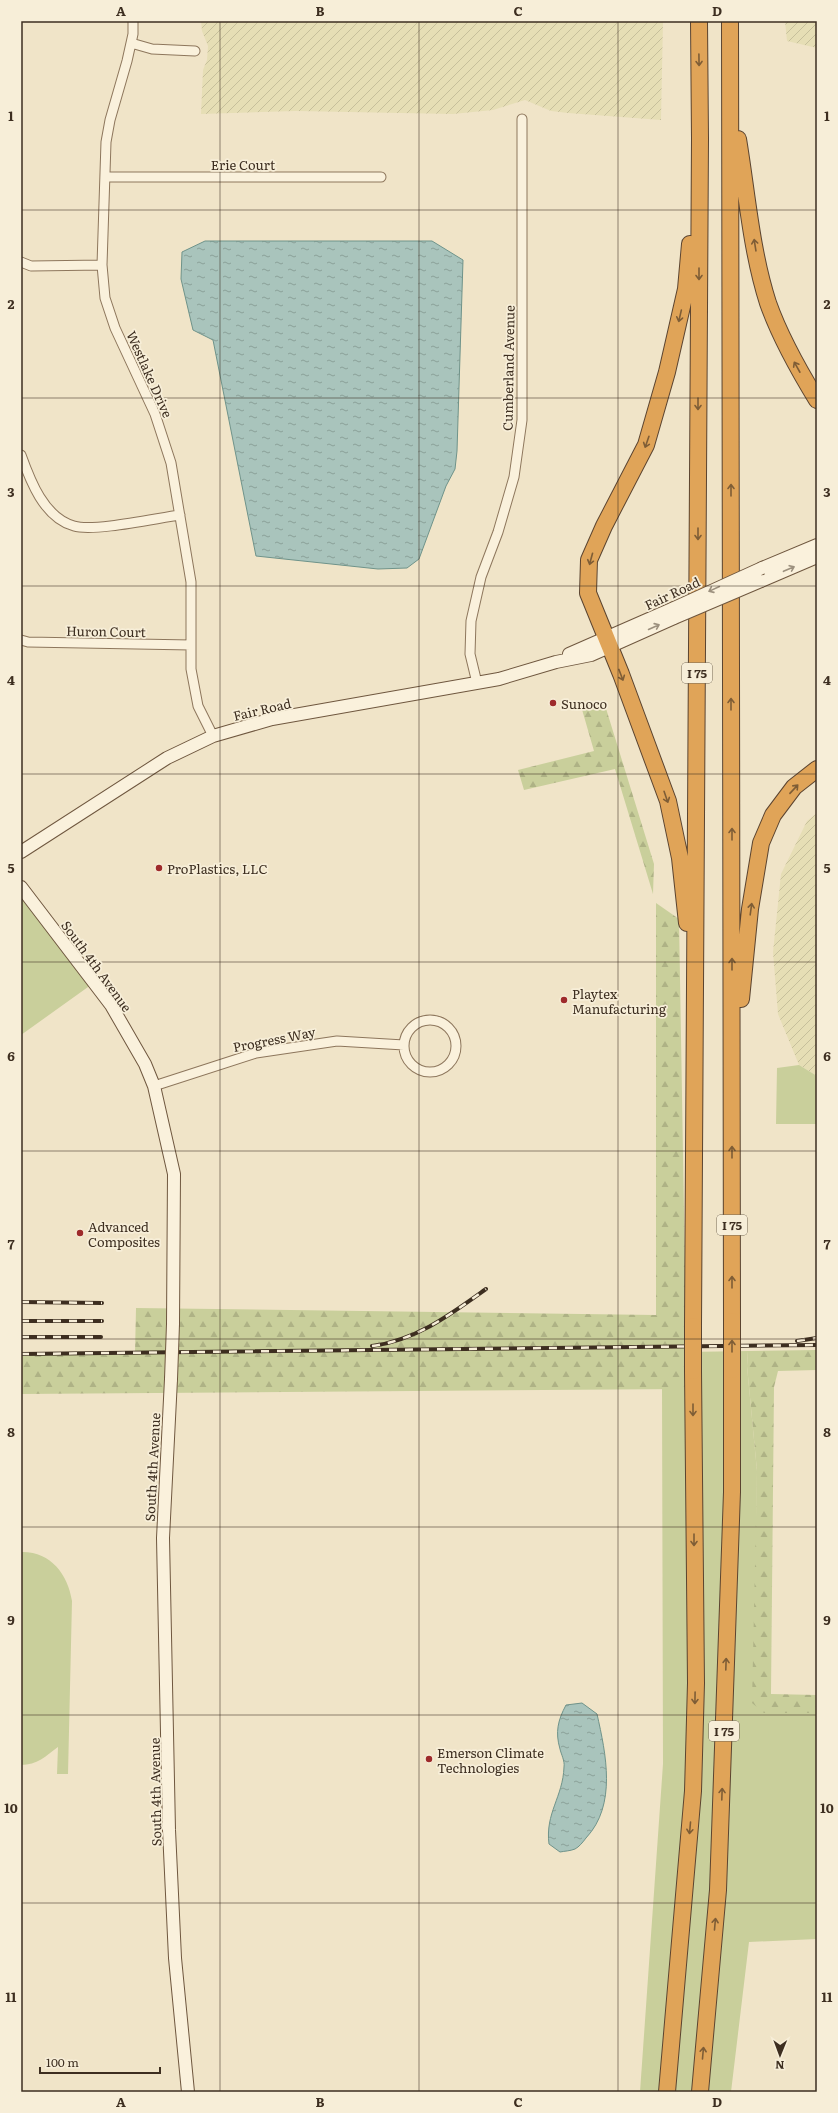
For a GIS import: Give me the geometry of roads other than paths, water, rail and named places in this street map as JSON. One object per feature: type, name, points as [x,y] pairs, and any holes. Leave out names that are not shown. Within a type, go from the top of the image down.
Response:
[{"type":"highway","name":"I 75","points":[[667,2092],[693,1790],[696,1683],[693,1326],[700,138],[699,21]]},
{"type":"highway","name":"I 75","points":[[700,2092],[718,1890],[732,1492],[730,21]]},
{"type":"highway","points":[[730,86],[757,262],[768,302],[796,366],[817,400]]},
{"type":"highway","points":[[694,1094],[688,933],[680,858],[668,801],[588,593],[589,560],[604,526],[646,445],[667,372],[686,289],[700,138]]},
{"type":"highway","points":[[732,1129],[738,1028],[747,941],[761,843],[773,815],[794,788],[817,769]]},
{"type":"street","name":"Westlake Drive","points":[[133,21],[131,43],[110,120],[106,142],[102,265],[105,298],[115,328],[155,414],[171,463],[191,582],[191,668],[198,706],[213,736]]},
{"type":"street","points":[[131,43],[152,49],[195,51]]},
{"type":"street","name":"Cumberland Avenue","points":[[477,683],[470,654],[471,621],[481,577],[498,532],[514,477],[522,420],[522,119]]},
{"type":"street","name":"Erie Court","points":[[105,177],[381,177]]},
{"type":"street","points":[[21,262],[31,266],[102,265]]},
{"type":"street","points":[[21,455],[30,479],[46,505],[60,520],[74,526],[90,528],[180,515]]},
{"type":"street","name":"Fair Road","points":[[21,852],[167,758],[213,736],[272,719],[477,683],[539,667],[608,643],[674,613],[762,568],[817,545]]},
{"type":"street","name":"Fair Road","points":[[674,613],[761,581],[817,557]]},
{"type":"street","name":"Huron Court","points":[[21,640],[28,642],[191,645]]},
{"type":"street","name":"South 4th Avenue","points":[[21,887],[111,1005],[145,1064],[154,1086],[174,1174],[173,1324],[163,1538],[169,1822],[175,1958],[188,2092]]},
{"type":"street","points":[[428,1020],[438,1021],[445,1025],[453,1035],[456,1047],[449,1064],[440,1070],[431,1072],[423,1071],[412,1064],[405,1054],[404,1045],[406,1036],[411,1028],[419,1022],[428,1020]]},
{"type":"street","name":"Progress Way","points":[[154,1086],[256,1053],[337,1040],[404,1045]]},
{"type":"water","points":[[205,241],[432,241],[463,260],[457,451],[455,469],[446,486],[419,559],[407,568],[378,569],[256,556],[213,340],[193,330],[181,279],[182,252]]},
{"type":"water","points":[[582,1703],[597,1714],[606,1762],[605,1795],[602,1810],[596,1825],[584,1841],[575,1849],[560,1852],[549,1844],[548,1833],[563,1778],[564,1765],[558,1743],[558,1726],[566,1705]]},
{"type":"railway","points":[[372,1346],[388,1343],[419,1332],[460,1308],[486,1289]]},
{"type":"railway","points":[[21,1302],[102,1303]]},
{"type":"railway","points":[[21,1321],[102,1321]]},
{"type":"railway","points":[[21,1337],[101,1337]]},
{"type":"railway","points":[[797,1341],[817,1338]]},
{"type":"railway","points":[[21,1354],[817,1345]]},
{"type":"place","name":"Sunoco","points":[[553,703]]},
{"type":"place","name":"ProPlastics, LLC","points":[[159,868]]},
{"type":"place","name":"Playtex Manufacturing","points":[[564,1000]]},
{"type":"place","name":"Advanced Composites","points":[[80,1233]]},
{"type":"place","name":"Emerson Climate Technologies","points":[[429,1759]]}]
